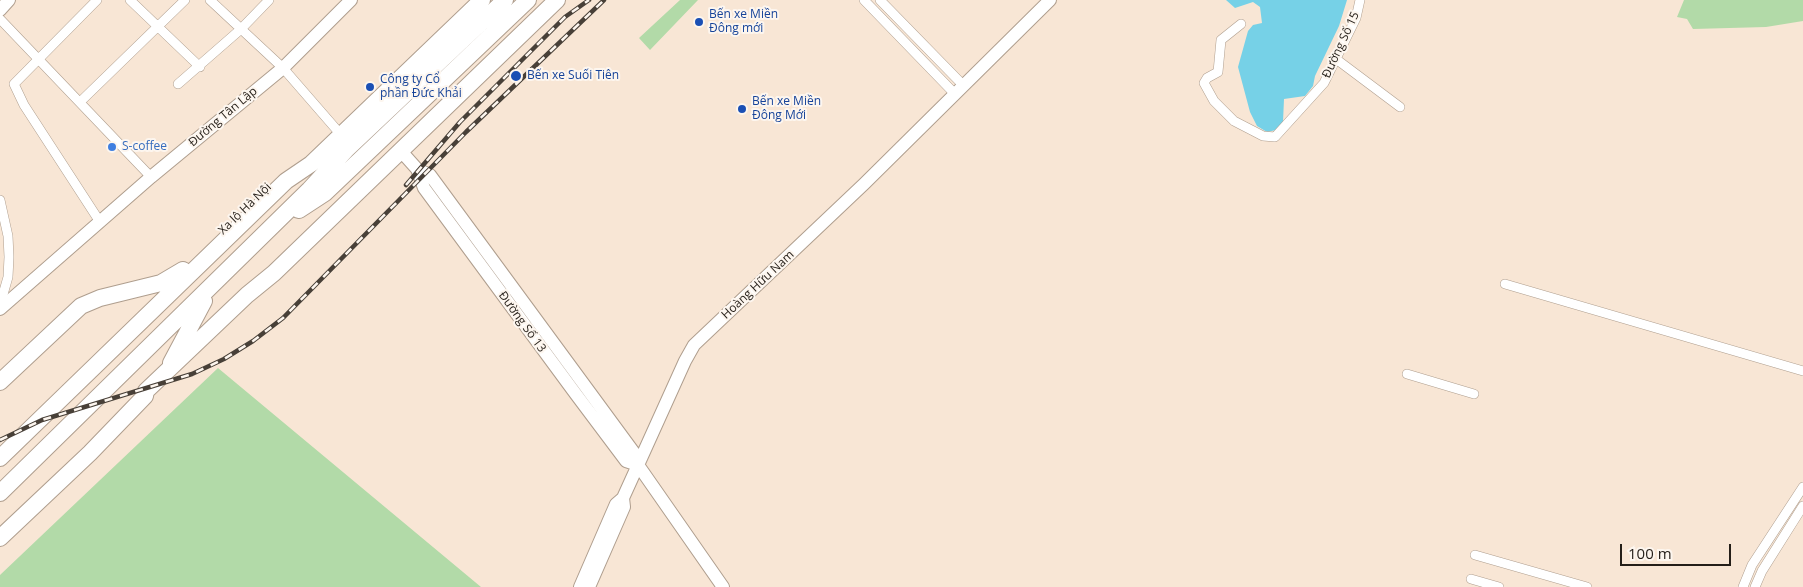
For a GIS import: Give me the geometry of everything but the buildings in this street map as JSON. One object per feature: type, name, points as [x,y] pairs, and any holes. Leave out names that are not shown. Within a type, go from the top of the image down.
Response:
[{"type":"highway","name":"Xa lộ Hà Nội","points":[[0,382],[74,311],[101,301],[148,288],[179,274],[264,190],[288,169],[308,156],[470,0]]},
{"type":"highway","name":"Xa lộ Hà Nội","points":[[0,458],[286,181],[311,164],[482,0]]},
{"type":"highway","points":[[0,494],[268,230],[325,193],[381,129],[505,0]]},
{"type":"highway","points":[[381,129],[528,0]]},
{"type":"highway","points":[[422,119],[545,0]]},
{"type":"highway","points":[[0,538],[140,391],[146,391],[167,373],[247,295],[274,273],[557,0]]},
{"type":"highway","points":[[381,129],[400,150]]},
{"type":"highway","points":[[247,295],[268,269],[369,170]]},
{"type":"highway","name":"Xa lộ Hà Nội","points":[[0,395],[84,314],[101,301],[159,291],[182,281]]},
{"type":"highway","points":[[167,373],[214,284]]},
{"type":"highway","points":[[0,528],[64,471]]},
{"type":"street","points":[[0,10],[10,0]]},
{"type":"street","points":[[97,0],[14,84],[24,105],[100,222]]},
{"type":"street","points":[[130,0],[200,66]]},
{"type":"street","points":[[80,102],[185,0]]},
{"type":"street","points":[[210,0],[283,68],[336,129]]},
{"type":"street","points":[[178,84],[242,29],[269,0]]},
{"type":"street","name":"Đường Tân Lập","points":[[0,309],[152,177],[283,68],[351,0]]},
{"type":"street","points":[[864,0],[958,89]]},
{"type":"street","points":[[880,0],[958,89]]},
{"type":"street","name":"Hoàng Hữu Nam","points":[[580,587],[616,504],[623,498],[694,345],[942,107],[958,89],[1050,0]]},
{"type":"street","name":"Hoàng Hữu Nam","points":[[942,107],[958,97],[1058,0]]},
{"type":"street","name":"Đường Số 15","points":[[1241,24],[1221,40],[1218,72],[1204,80],[1205,88],[1214,101],[1234,121],[1270,138],[1280,134],[1324,83],[1356,18],[1360,0]]},
{"type":"street","points":[[0,19],[152,177]]},
{"type":"street","points":[[1336,59],[1400,107]]},
{"type":"street","name":"Đường Số 13","points":[[400,150],[417,169],[430,175],[488,265],[635,454],[638,465],[723,587]]},
{"type":"street","points":[[0,200],[8,236],[9,257],[8,277],[0,305]]},
{"type":"street","points":[[1505,284],[1803,371]]},
{"type":"street","points":[[1408,374],[1474,394]]},
{"type":"street","points":[[1743,587],[1752,565],[1803,487]]},
{"type":"street","name":"Hoàng Hữu Nam","points":[[589,587],[624,507],[623,498]]},
{"type":"street","points":[[1755,587],[1762,571],[1803,506]]},
{"type":"street","points":[[1475,555],[1587,587]]},
{"type":"street","points":[[1471,579],[1499,587]]},
{"type":"green space","points":[[680,0],[698,0],[650,50],[639,38]]},
{"type":"green space","points":[[1684,0],[1803,0],[1803,21],[1766,27],[1693,29],[1687,19],[1677,17]]},
{"type":"green space","points":[[218,368],[481,587],[0,587],[0,575]]},
{"type":"water","points":[[1226,0],[1347,0],[1339,26],[1315,76],[1313,86],[1305,96],[1284,99],[1283,122],[1276,130],[1267,132],[1257,126],[1250,112],[1238,67],[1248,31],[1253,25],[1262,23],[1260,7],[1253,2],[1235,8]]},
{"type":"railway","points":[[406,185],[460,122],[565,17],[589,0]]},
{"type":"railway","points":[[0,440],[42,420],[192,374],[224,359],[253,341],[283,318],[466,132],[604,0]]},
{"type":"place","name":"Bến xe Miền Đông mới","points":[[699,22]]},
{"type":"place","name":"Bến xe Suối Tiên","points":[[516,76]]},
{"type":"place","name":"Công ty Cổ phần Đức Khải","points":[[370,87]]},
{"type":"place","name":"Bến xe Miền Đông Mới","points":[[742,109]]},
{"type":"place","name":"S-coffee","points":[[112,147]]}]
